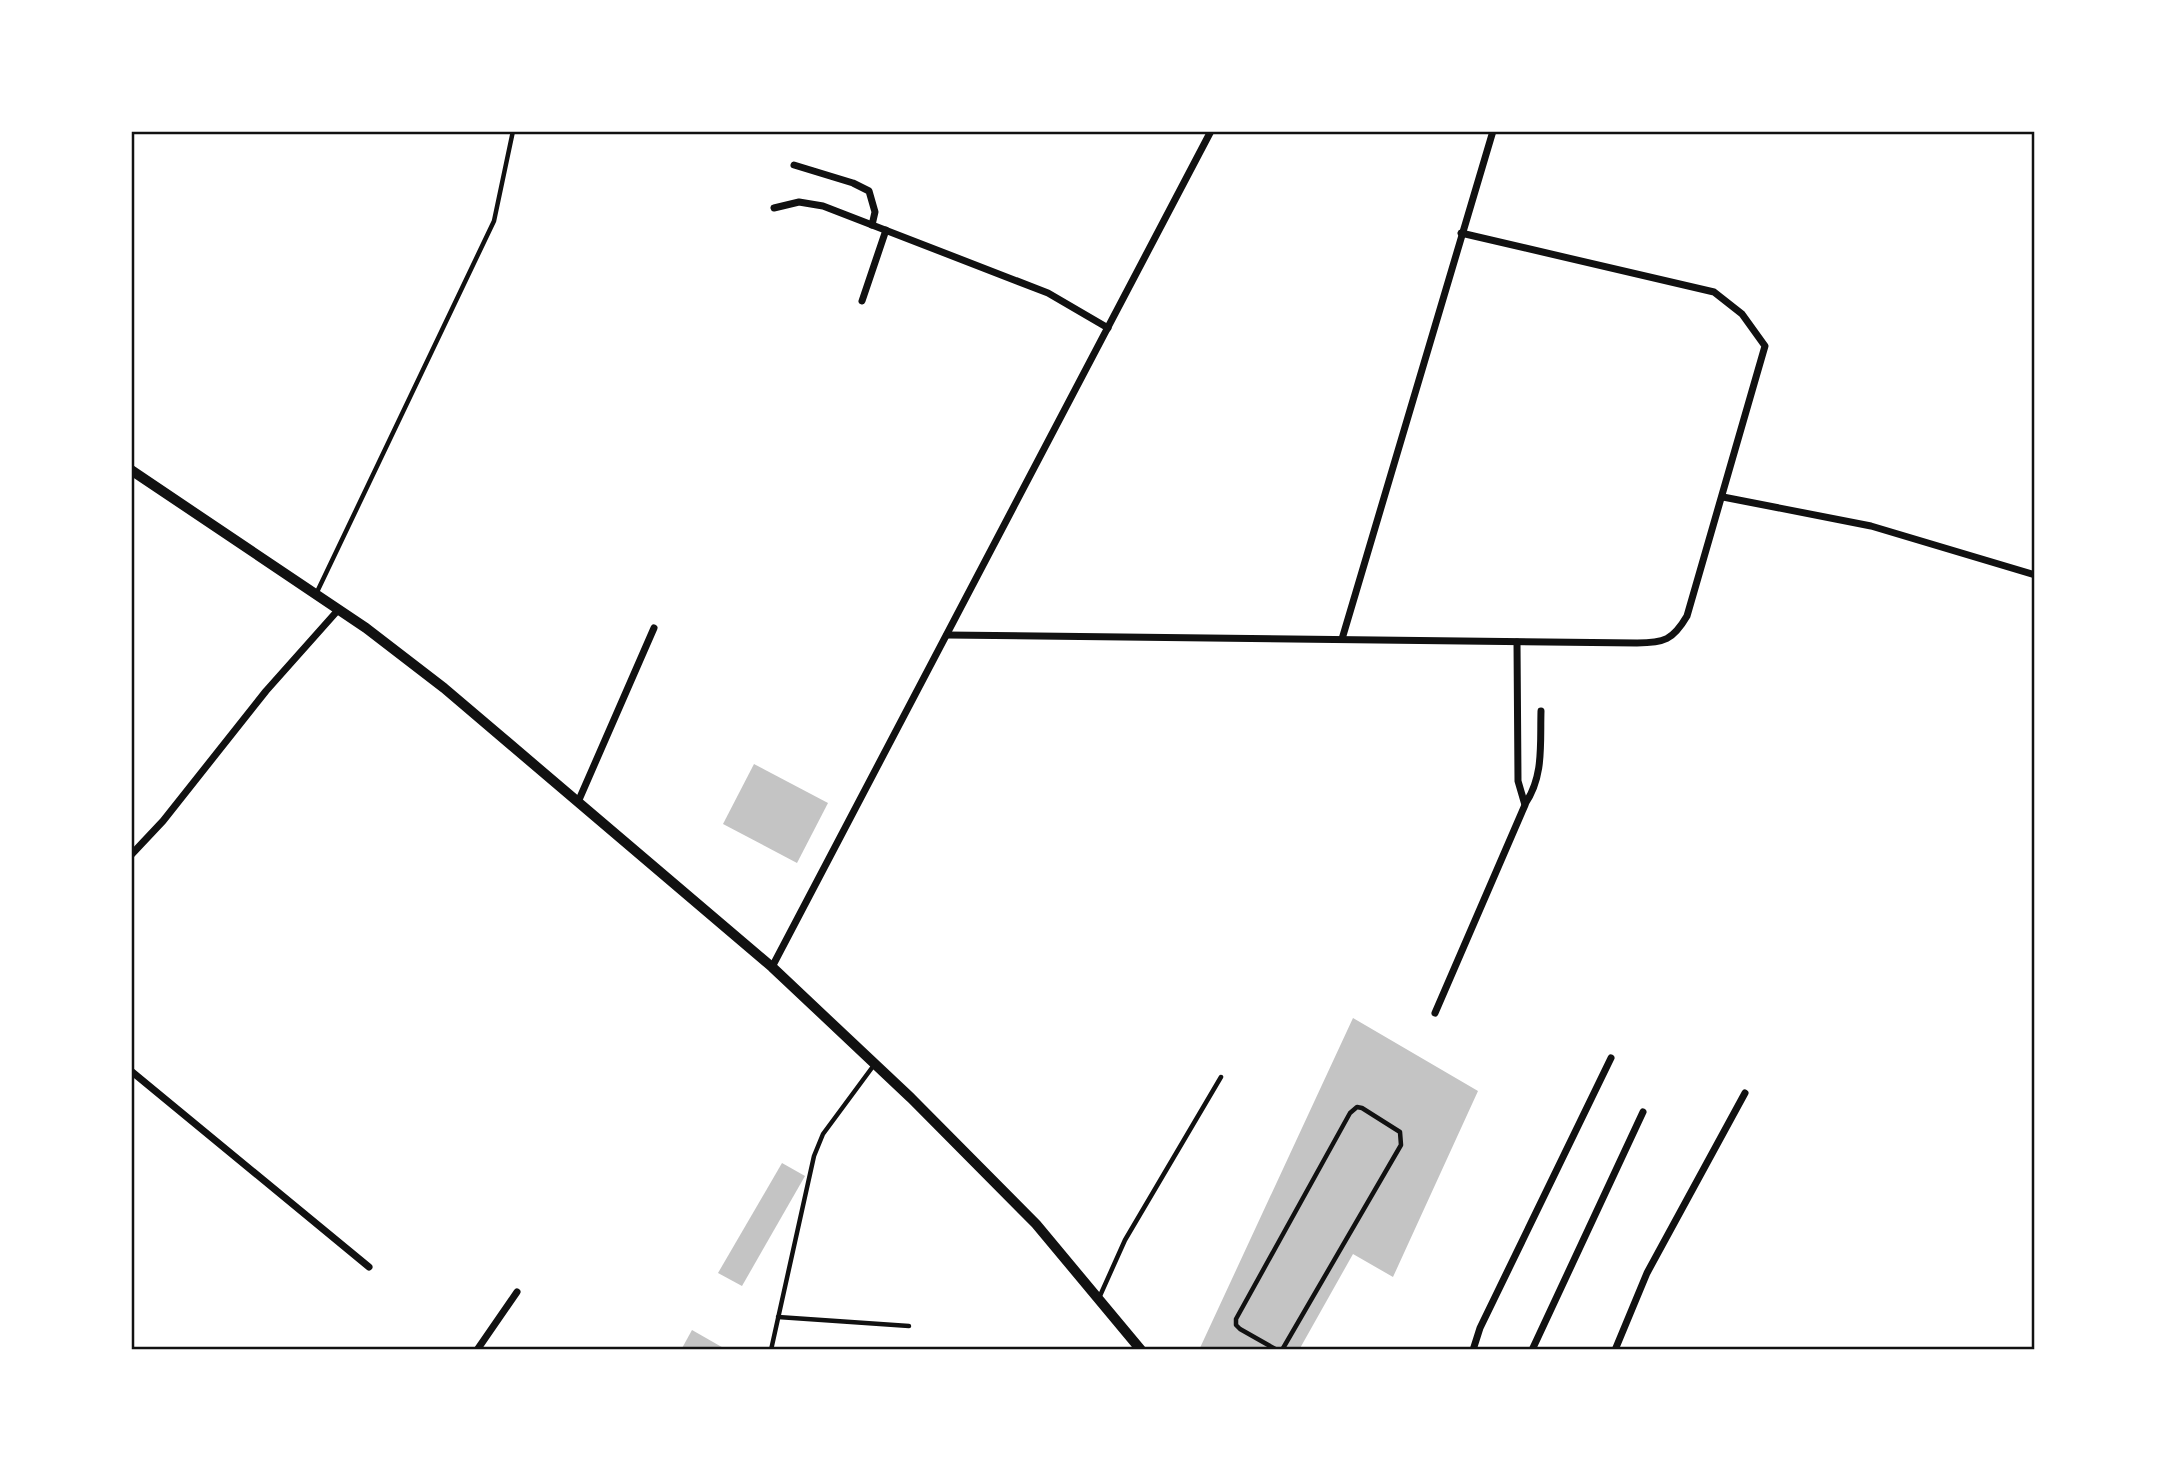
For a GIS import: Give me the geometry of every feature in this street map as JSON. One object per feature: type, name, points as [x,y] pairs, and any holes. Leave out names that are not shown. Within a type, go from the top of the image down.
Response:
[{"type":"street","points":[[772,967],[1211,131]]},
{"type":"street","points":[[1342,639],[1493,131]]},
{"type":"street","points":[[794,165],[853,183],[869,191],[875,212],[872,225]]},
{"type":"street","points":[[774,208],[799,202],[823,206],[1048,293],[1108,328]]},
{"type":"street","points":[[862,301],[886,230]]},
{"type":"street","points":[[947,635],[1654,643],[1667,639],[1678,631],[1687,616],[1765,346],[1742,314],[1714,292],[1461,233]]},
{"type":"street","points":[[131,470],[316,593],[443,688],[772,967],[875,1064],[1036,1224],[1141,1350]]},
{"type":"street","points":[[1723,497],[1871,526],[2035,575]]},
{"type":"street","points":[[131,855],[163,821],[266,691],[338,609]]},
{"type":"street","points":[[578,802],[654,628]]},
{"type":"street","points":[[1517,642],[1518,781],[1525,805]]},
{"type":"street","points":[[1435,1013],[1525,805],[1535,790],[1539,776],[1541,711]]},
{"type":"street","points":[[1473,1350],[1480,1328],[1611,1059]]},
{"type":"street","points":[[131,1071],[369,1267]]},
{"type":"street","points":[[1615,1350],[1647,1273],[1745,1093]]},
{"type":"street","points":[[1532,1350],[1643,1112]]},
{"type":"street","points":[[477,1350],[517,1292]]},
{"type":"lane","points":[[316,593],[494,221],[513,131]]},
{"type":"lane","points":[[771,1350],[814,1156],[823,1134],[875,1064]]},
{"type":"lane","points":[[1099,1299],[1125,1240],[1221,1077]]},
{"type":"lane","points":[[1277,1350],[1240,1329],[1236,1325],[1236,1319],[1350,1112],[1357,1107],[1362,1108],[1400,1132],[1401,1145],[1282,1350]]},
{"type":"lane","points":[[778,1317],[909,1326]]},
{"type":"building","points":[[754,764],[828,803],[797,863],[723,824]]},
{"type":"building","points":[[1353,1018],[1478,1091],[1393,1277],[1353,1254],[1299,1350],[1199,1350]]},
{"type":"building","points":[[782,1163],[805,1176],[742,1286],[718,1273]]},
{"type":"building","points":[[692,1330],[727,1350],[681,1350]]}]
